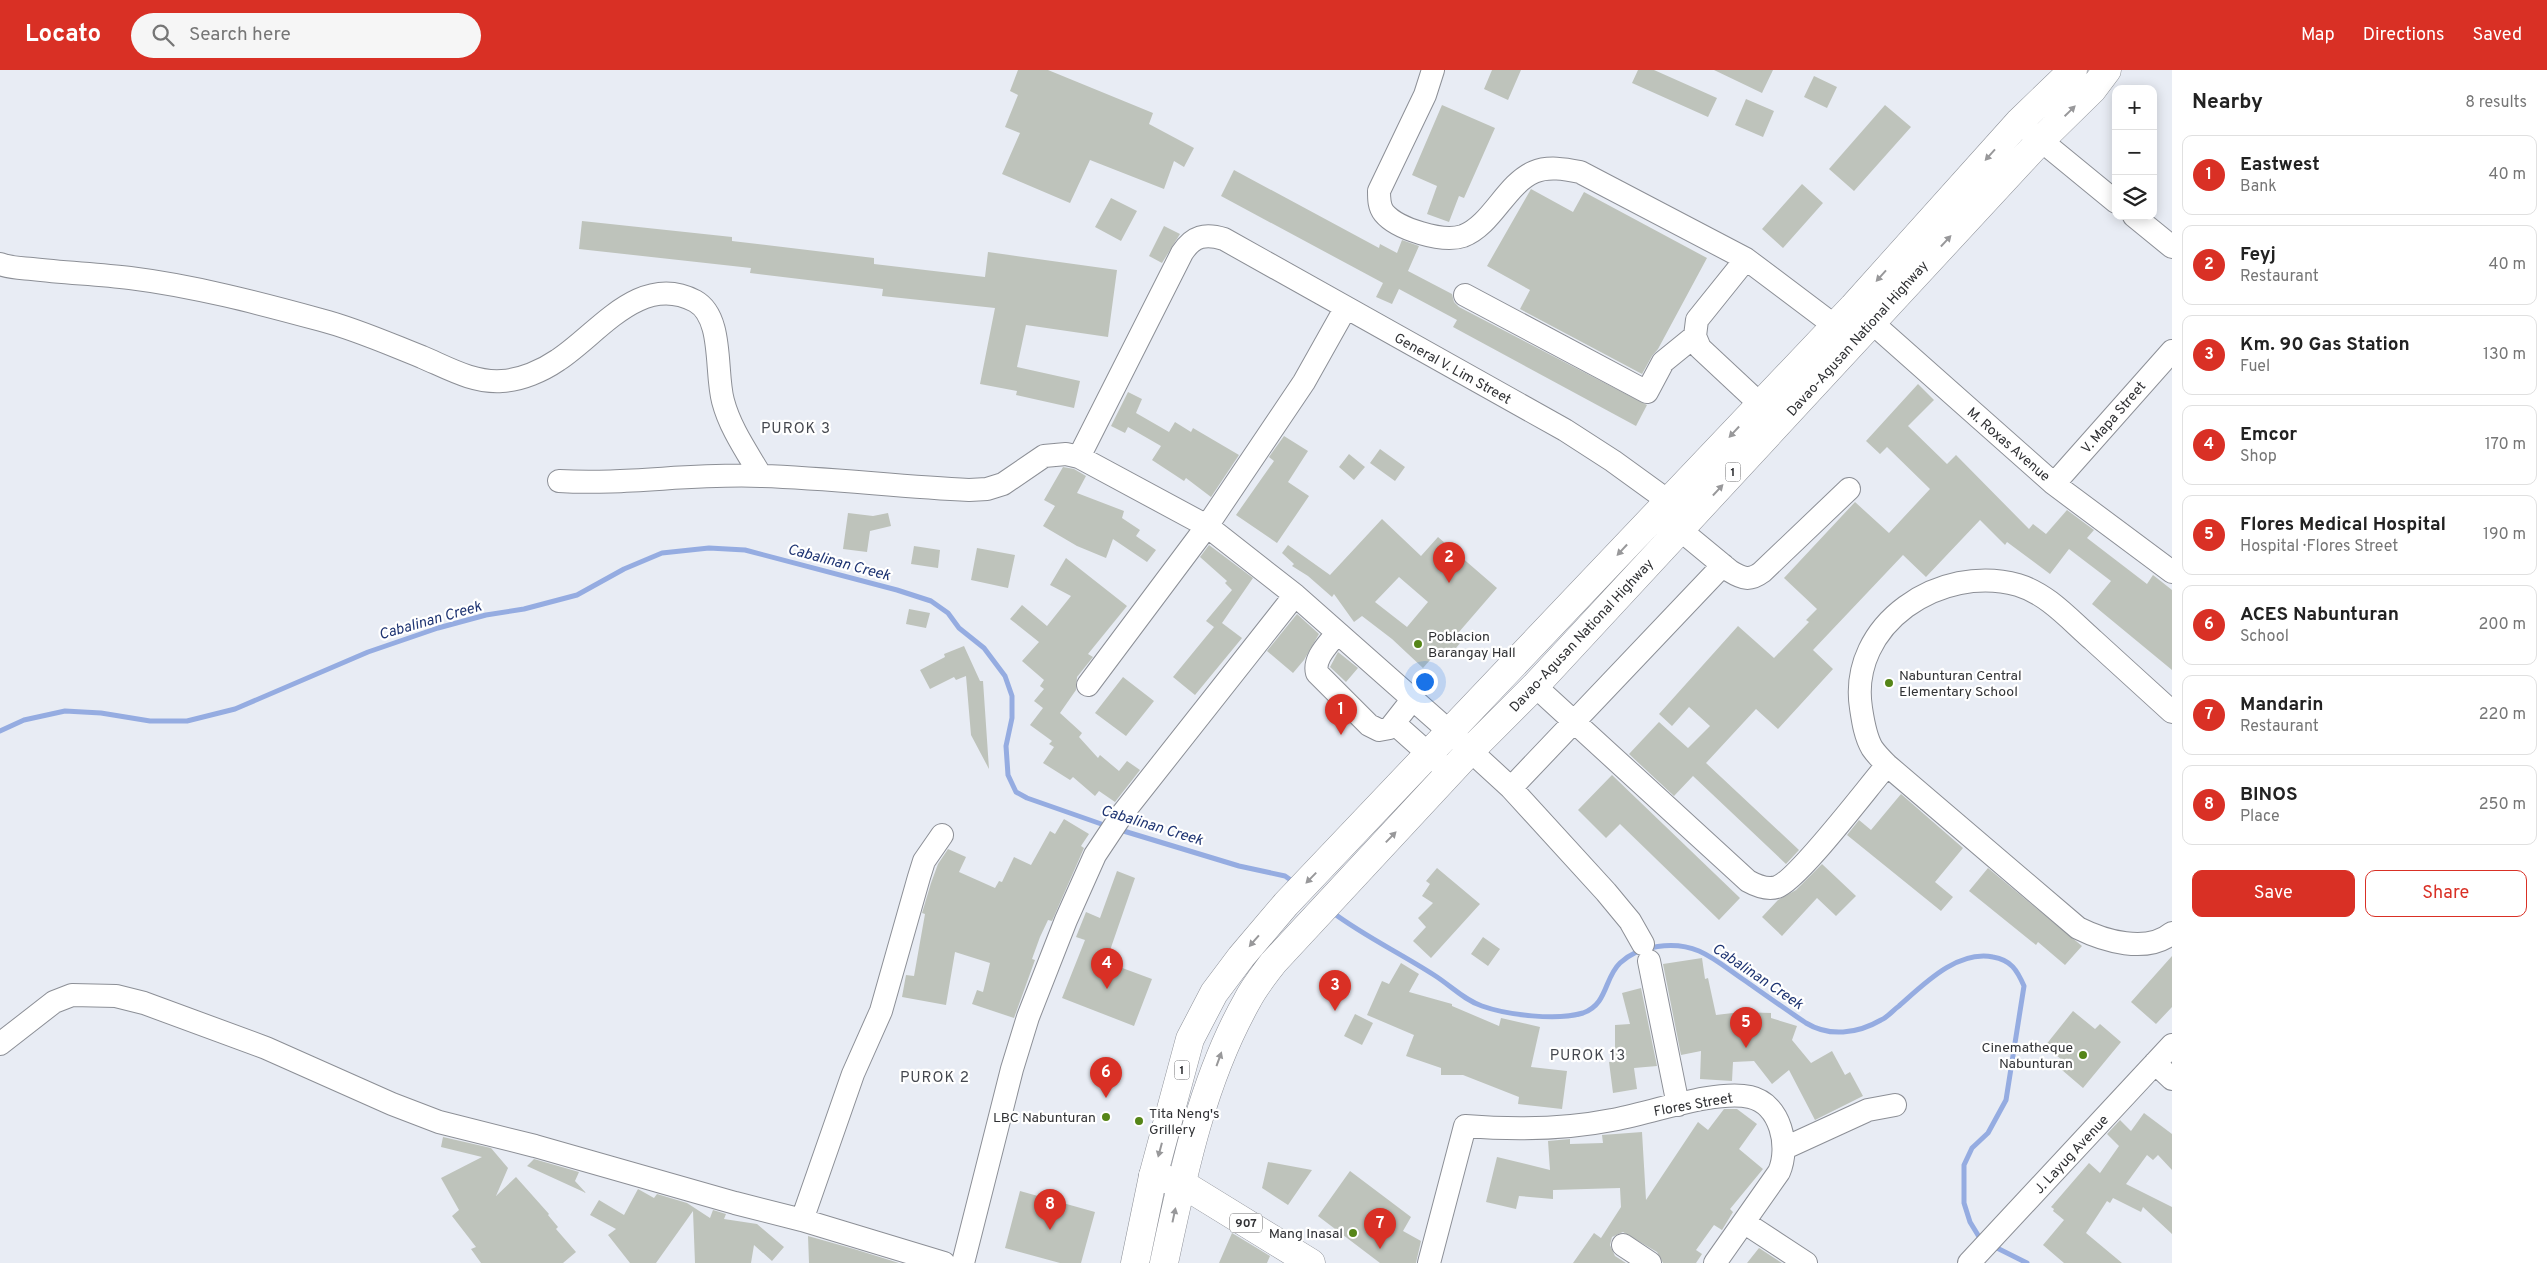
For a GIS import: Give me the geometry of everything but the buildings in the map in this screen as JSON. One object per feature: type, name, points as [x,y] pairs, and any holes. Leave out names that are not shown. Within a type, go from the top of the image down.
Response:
[{"type":"main road","name":"Davao-Agusan National Highway","points":[[1164,1263],[1181,1183],[1202,1106],[1224,1048],[1252,992],[1272,963],[1450,775],[1470,751],[1535,686],[1685,524],[1853,318],[2019,122],[2073,70]]},
{"type":"main road","name":"Davao-Agusan National Highway","points":[[1135,1263],[1153,1176],[1190,1039],[1214,993],[1241,957],[1286,904],[1760,404],[2040,141],[2092,90],[2107,70]]},
{"type":"main road","name":"907","points":[[1153,1176],[1181,1183],[1311,1263]]},
{"type":"street","name":"M. Roxas Avenue","points":[[1433,70],[1425,95],[1379,191],[1379,202],[1383,212],[1392,221],[1432,236],[1462,236],[1483,222],[1526,176],[1535,171],[1565,169],[1590,176],[1853,318],[2054,484],[2172,572]]},
{"type":"street","points":[[2019,122],[2112,199]]},
{"type":"street","points":[[2139,220],[2172,247]]},
{"type":"street","name":"General V. Lim Street","points":[[1079,457],[1182,253],[1188,244],[1206,235],[1224,240],[1565,430],[1664,506],[1685,524],[1723,566],[1742,578],[1749,579],[1757,576],[1849,489]]},
{"type":"street","points":[[1746,259],[1697,320],[1695,336],[1700,348],[1760,404]]},
{"type":"street","points":[[0,264],[135,278],[195,289],[341,326],[484,381],[503,381],[520,378],[541,370],[566,355],[623,308],[650,296],[677,295],[694,301],[709,316],[713,324],[718,379],[726,412],[761,476]]},
{"type":"street","points":[[1465,295],[1647,392],[1663,362],[1695,336]]},
{"type":"street","points":[[1088,685],[1207,526],[1304,382],[1346,309]]},
{"type":"street","name":"V. Mapa Street","points":[[2054,484],[2172,351]]},
{"type":"street","points":[[559,481],[589,483],[690,476],[761,476],[970,490],[987,489],[1003,484],[1044,456],[1054,453],[1079,457],[1207,526],[1295,595],[1511,788],[1630,921],[1646,953],[1678,1105]]},
{"type":"street","points":[[1511,788],[1723,566]]},
{"type":"street","points":[[2172,712],[2048,600],[2018,585],[1998,581],[1974,581],[1936,590],[1900,609],[1873,641],[1862,671],[1859,695],[1864,726],[1872,747],[1887,765],[2078,928],[2106,940],[2129,944],[2145,943],[2172,933]]},
{"type":"street","points":[[963,1263],[1012,1069],[1028,1017],[1080,886],[1095,855],[1109,832],[1295,595]]},
{"type":"street","points":[[1337,633],[1317,662],[1318,675],[1373,728],[1385,729],[1394,724],[1412,700]]},
{"type":"street","points":[[1535,686],[1748,881],[1766,889],[1784,884],[1805,864],[1887,765]]},
{"type":"street","points":[[1394,724],[1430,754],[1450,775]]},
{"type":"street","points":[[802,1220],[853,1074],[881,1010],[924,861],[942,835]]},
{"type":"street","points":[[0,1044],[54,1002],[72,995],[116,996],[144,1003],[266,1048],[392,1104],[439,1122],[535,1146],[735,1203],[802,1220],[944,1263]]},
{"type":"street","name":"J. Layug Avenue","points":[[1979,1258],[1997,1234],[2172,1046]]},
{"type":"street","points":[[2155,1064],[2172,1079]]},
{"type":"street","name":"Flores Street","points":[[1429,1263],[1465,1126],[1526,1130],[1564,1128],[1738,1095],[1761,1101],[1769,1108],[1778,1123],[1785,1148],[1779,1172],[1745,1223],[1715,1263]]},
{"type":"street","points":[[1785,1148],[1868,1110],[1895,1105]]},
{"type":"street","points":[[1745,1223],[1806,1263]]},
{"type":"street","points":[[1623,1245],[1650,1263]]},
{"type":"waterway","name":"Cabalinan Creek","points":[[0,731],[24,720],[65,711],[101,713],[150,721],[187,721],[235,709],[368,652],[438,628],[486,615],[524,609],[577,595],[624,569],[662,553],[709,548],[745,550],[897,590],[931,601],[948,613],[959,628],[984,648],[1005,676],[1012,696],[1012,718],[1006,746],[1008,775],[1016,792],[1027,798],[1107,826]]},
{"type":"waterway","name":"Cabalinan Creek","points":[[1117,829],[1239,866],[1285,876],[1295,883]]},
{"type":"waterway","name":"Cabalinan Creek","points":[[1332,912],[1434,975],[1475,1003],[1505,1012],[1532,1016],[1560,1017],[1583,1013],[1591,1009],[1597,1004],[1620,963],[1637,952],[1658,946],[1679,946],[1699,951],[1722,964],[1806,1023],[1834,1032],[1853,1031],[1884,1019],[1930,979],[1954,964],[1980,956],[1999,958],[2009,963],[2019,975],[2024,986],[2006,1100],[1988,1133],[1972,1148],[1964,1165],[1964,1203],[1970,1222],[1981,1240]]},
{"type":"waterway","name":"Cabalinan Creek","points":[[1993,1246],[2027,1263]]},
{"type":"place","name":"Feyj","points":[[1449,583]]},
{"type":"place","name":"Poblacion Barangay Hall","points":[[1418,644]]},
{"type":"place","name":"Nabunturan Central Elementary School","points":[[1889,683]]},
{"type":"place","name":"Eastwest","points":[[1341,735]]},
{"type":"place","name":"Emcor","points":[[1107,989]]},
{"type":"place","name":"Km. 90 Gas Station","points":[[1335,1011]]},
{"type":"place","name":"Flores Medical Hospital","points":[[1746,1048]]},
{"type":"place","name":"Cinematheque Nabunturan","points":[[2083,1055]]},
{"type":"place","name":"ACES Nabunturan","points":[[1106,1098]]},
{"type":"place","name":"LBC Nabunturan","points":[[1106,1117]]},
{"type":"place","name":"Tita Neng's Grillery","points":[[1139,1121]]},
{"type":"place","name":"BINOS","points":[[1050,1230]]},
{"type":"place","name":"Mang Inasal","points":[[1353,1233]]},
{"type":"place","name":"Mandarin","points":[[1380,1249]]},
{"type":"district","name":"PUROK 3","points":[[796,428]]},
{"type":"district","name":"PUROK 13","points":[[1588,1055]]},
{"type":"district","name":"PUROK 2","points":[[935,1077]]}]
